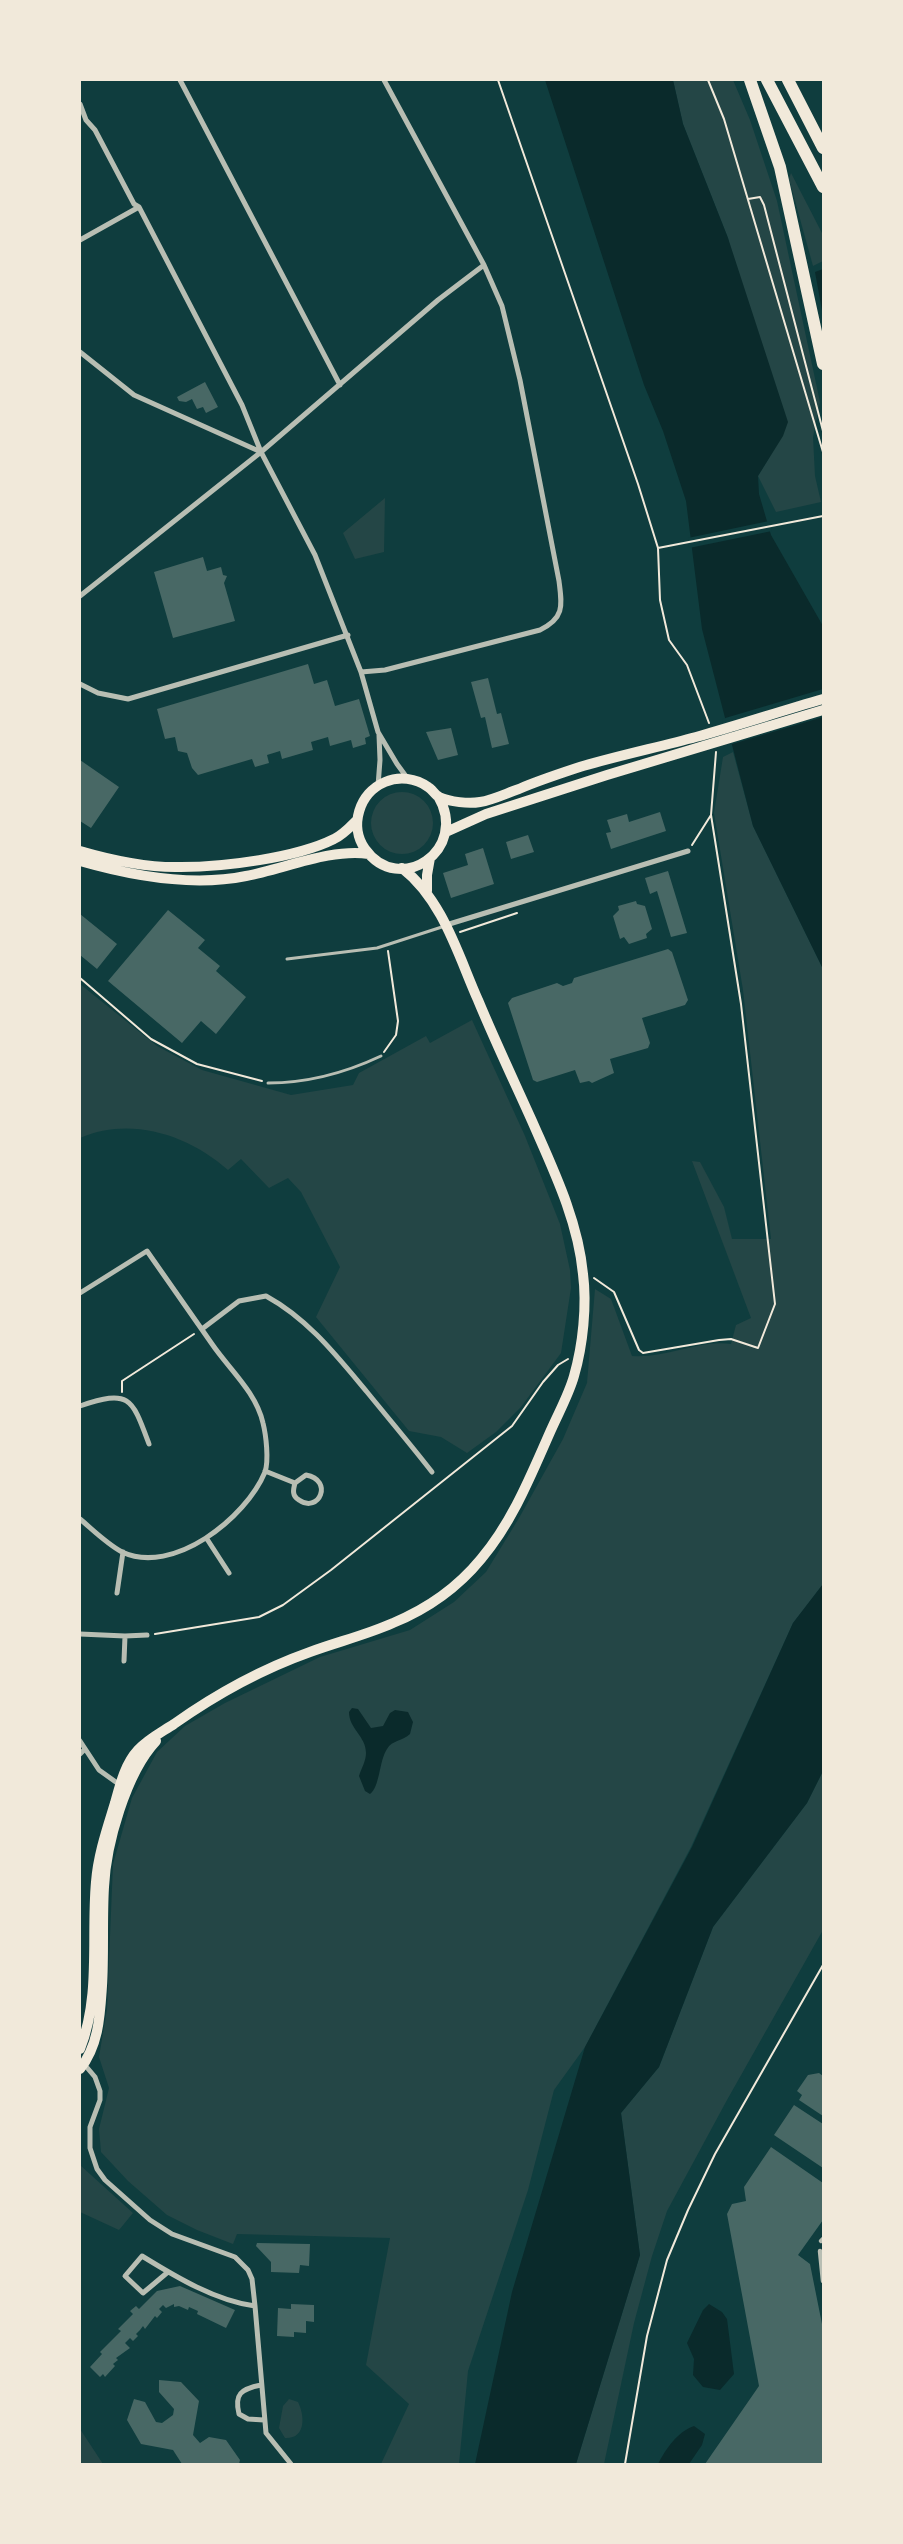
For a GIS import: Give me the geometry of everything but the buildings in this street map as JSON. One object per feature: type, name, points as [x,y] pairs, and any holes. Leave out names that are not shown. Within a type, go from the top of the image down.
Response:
[{"type":"highway","points":[[750,80],[768,127],[784,185],[823,364]]},
{"type":"highway","points":[[768,80],[823,187]]},
{"type":"highway","points":[[788,80],[823,148]]},
{"type":"main road","points":[[446,832],[486,814],[823,699]]},
{"type":"main road","points":[[438,796],[462,802],[483,802],[574,769],[700,741],[823,710]]},
{"type":"main road","points":[[80,851],[112,859],[180,868],[280,856],[332,840],[357,820],[366,797],[378,786],[392,780],[408,779],[425,785],[438,796],[446,813],[446,832],[441,847],[430,858],[417,866],[402,868],[381,863],[369,854],[360,838],[357,820]]},
{"type":"main road","points":[[80,861],[132,873],[181,880],[213,880],[262,873],[342,853],[369,854]]},
{"type":"main road","points":[[428,891],[427,874],[430,858]]},
{"type":"main road","points":[[80,2049],[88,2028],[90,2011],[97,1868],[124,1786],[149,1748],[170,1726],[262,1672],[308,1652],[393,1623],[433,1602],[455,1586],[480,1561],[501,1533],[523,1493],[574,1376],[584,1301],[583,1272],[572,1222],[554,1173],[447,930],[428,891],[402,868]]},
{"type":"main road","points":[[81,2064],[96,2040],[104,1942],[105,1870],[124,1786]]},
{"type":"street","points":[[180,80],[340,385]]},
{"type":"street","points":[[361,672],[385,670],[540,630],[550,625],[558,616],[562,606],[559,581],[520,380],[502,306],[484,265],[384,80]]},
{"type":"street","points":[[80,104],[86,120],[94,130],[134,204],[139,207],[242,405],[261,452],[315,555],[361,672],[378,732],[380,760],[378,786]]},
{"type":"street","points":[[80,240],[139,207]]},
{"type":"street","points":[[80,596],[261,452],[438,300],[484,265]]},
{"type":"street","points":[[80,352],[134,395],[261,452]]},
{"type":"street","points":[[80,684],[98,692],[128,699],[348,636]]},
{"type":"street","points":[[378,732],[408,779]]},
{"type":"street","points":[[447,930],[688,851]]},
{"type":"street","points":[[80,1293],[147,1251],[248,1390],[263,1422],[265,1471],[245,1503],[206,1539],[182,1552],[150,1557],[122,1552],[81,1522]]},
{"type":"street","points":[[202,1329],[239,1301],[266,1296],[288,1308],[309,1325],[336,1354],[432,1472]]},
{"type":"street","points":[[80,1406],[101,1399],[122,1397],[134,1405],[149,1444]]},
{"type":"street","points":[[265,1471],[295,1483]]},
{"type":"street","points":[[306,1475],[313,1476],[320,1482],[322,1490],[319,1498],[312,1503],[304,1504],[296,1498],[293,1490],[295,1483],[306,1475]]},
{"type":"street","points":[[206,1539],[229,1573]]},
{"type":"street","points":[[117,1593],[122,1552]]},
{"type":"street","points":[[80,1634],[147,1635]]},
{"type":"street","points":[[124,1661],[125,1636]]},
{"type":"street","points":[[80,1740],[99,1770],[124,1786]]},
{"type":"street","points":[[80,1754],[85,1749]]},
{"type":"street","points":[[81,2064],[95,2076],[100,2091],[89,2138],[97,2170],[117,2193],[150,2220],[172,2234],[235,2257],[242,2262],[252,2279],[264,2420],[269,2438],[290,2464]]},
{"type":"street","points":[[820,2251],[823,2281]]},
{"type":"street","points":[[168,2272],[144,2293],[126,2276],[142,2256],[168,2272],[237,2303],[255,2306]]},
{"type":"street","points":[[261,2385],[242,2391],[237,2397],[237,2403],[239,2414],[248,2419],[264,2420]]},
{"type":"lane","points":[[287,959],[377,948],[447,930]]},
{"type":"lane","points":[[268,1083],[282,1083],[352,1070],[382,1056]]},
{"type":"path","points":[[498,80],[638,484],[658,548],[660,600],[668,640],[687,666],[707,713],[712,732]]},
{"type":"path","points":[[708,80],[724,119],[823,452]]},
{"type":"path","points":[[748,199],[760,197],[762,200],[823,431]]},
{"type":"path","points":[[658,548],[823,516]]},
{"type":"path","points":[[583,1272],[614,1292],[639,1350],[643,1353],[731,1339],[758,1348],[775,1304],[741,1004],[711,815],[716,751]]},
{"type":"path","points":[[688,851],[711,815]]},
{"type":"path","points":[[447,930],[521,911]]},
{"type":"path","points":[[382,1056],[396,1035],[398,1021],[389,950]]},
{"type":"path","points":[[80,978],[151,1039],[197,1064],[268,1083]]},
{"type":"path","points":[[122,1397],[122,1381],[202,1329]]},
{"type":"path","points":[[147,1635],[259,1617],[283,1605],[331,1570],[512,1426],[543,1382],[558,1365],[578,1353]]},
{"type":"path","points":[[624,2464],[647,2336],[667,2260],[715,2154],[823,1965]]},
{"type":"shaded area","points":[[545,80],[673,80],[683,124],[728,238],[788,422],[783,436],[758,476],[759,494],[771,535],[823,626],[823,969],[753,826],[702,629],[686,501],[663,431],[644,385]]},
{"type":"shaded area","points":[[673,80],[733,80],[750,120],[777,201],[820,402],[813,437],[815,476],[821,502],[776,512],[758,476],[770,456],[728,238],[683,124]]},
{"type":"shaded area","points":[[791,173],[823,235],[823,261],[813,266],[789,179]]},
{"type":"shaded area","points":[[823,269],[823,316],[815,272]]},
{"type":"shaded area","points":[[385,498],[384,552],[355,559],[343,533]]},
{"type":"shaded area","points":[[733,752],[753,826],[823,969],[823,1584],[793,1623],[691,1847],[585,2047],[554,2090],[528,2190],[468,2371],[459,2464],[381,2464],[409,2404],[366,2365],[390,2238],[237,2234],[233,2244],[197,2230],[167,2215],[128,2181],[101,2152],[99,2129],[109,2088],[99,2057],[107,2009],[113,1864],[132,1798],[157,1752],[185,1726],[225,1703],[320,1657],[410,1630],[454,1602],[486,1572],[519,1518],[563,1439],[587,1383],[595,1289],[611,1299],[632,1356],[657,1355],[707,1344],[731,1344],[736,1325],[751,1318],[692,1161],[700,1162],[724,1207],[732,1239],[771,1239],[743,990],[714,813],[723,757]]},
{"type":"shaded area","points":[[402,792],[414,794],[424,801],[431,811],[433,823],[431,835],[424,845],[414,852],[402,854],[390,852],[380,845],[373,835],[371,823],[373,811],[380,801],[390,794]]},
{"type":"shaded area","points":[[80,984],[157,1046],[202,1070],[291,1095],[353,1085],[359,1073],[426,1036],[430,1043],[472,1020],[525,1136],[560,1224],[570,1270],[571,1288],[561,1353],[521,1407],[496,1432],[467,1453],[441,1437],[409,1431],[316,1317],[340,1267],[301,1192],[288,1178],[269,1188],[241,1159],[228,1170],[195,1147],[177,1139],[139,1129],[99,1132],[80,1138]]},
{"type":"shaded area","points":[[823,1584],[823,1771],[807,1803],[713,1927],[659,2067],[621,2113],[640,2255],[576,2464],[475,2464],[512,2292],[585,2047],[692,1847],[793,1623]]},
{"type":"shaded area","points":[[352,1708],[358,1709],[371,1728],[383,1726],[390,1713],[395,1710],[408,1712],[413,1722],[410,1734],[389,1746],[384,1754],[376,1786],[370,1794],[365,1791],[359,1776],[366,1753],[363,1742],[350,1718],[349,1712]]},
{"type":"shaded area","points":[[823,1771],[823,1930],[667,2211],[652,2256],[634,2323],[604,2464],[576,2464],[640,2255],[621,2113],[659,2067],[713,1927],[807,1803]]},
{"type":"shaded area","points":[[80,2165],[133,2213],[119,2230],[80,2212]]},
{"type":"shaded area","points":[[709,2304],[722,2312],[727,2319],[734,2374],[720,2390],[703,2387],[693,2375],[694,2359],[687,2343],[703,2310]]},
{"type":"shaded area","points":[[289,2399],[298,2402],[302,2414],[302,2426],[297,2435],[285,2438],[279,2428],[283,2406]]},
{"type":"shaded area","points":[[694,2426],[705,2434],[702,2445],[689,2464],[658,2464],[668,2447],[677,2437]]},
{"type":"shaded area","points":[[80,2429],[103,2464],[80,2464]]},
{"type":"pier","points":[[769,521],[772,531],[689,548],[688,538]]},
{"type":"pier","points":[[823,689],[823,717],[729,745],[722,719]]}]
